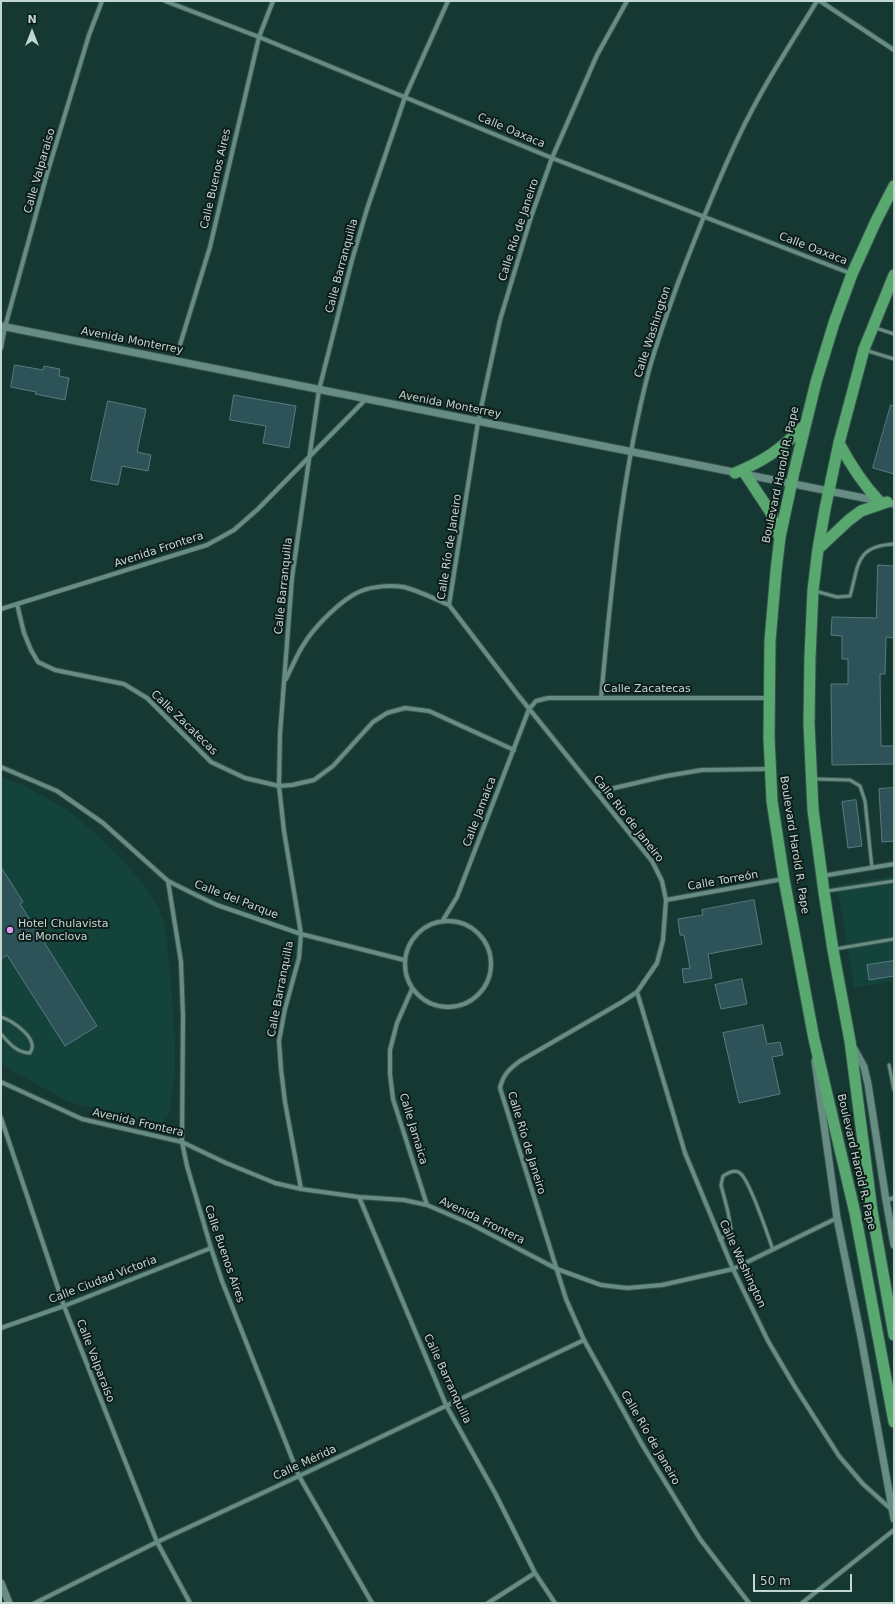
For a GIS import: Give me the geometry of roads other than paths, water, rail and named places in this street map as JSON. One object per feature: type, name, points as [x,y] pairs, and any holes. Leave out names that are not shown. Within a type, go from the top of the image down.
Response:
[{"type":"highway","name":"Boulevard Harold R. Pape","points":[[894,186],[852,274],[832,330],[805,425],[780,537],[770,641],[769,698],[772,801],[784,879],[814,1038],[855,1213],[894,1422]]},
{"type":"highway","name":"Boulevard Harold R. Pape","points":[[894,275],[864,349],[828,491],[813,590],[809,686],[813,810],[833,950],[850,1041],[872,1211],[894,1335]]},
{"type":"highway","points":[[780,537],[771,513],[741,474],[777,451],[805,425]]},
{"type":"highway","points":[[839,443],[851,466],[867,488],[887,502]]},
{"type":"highway","points":[[818,549],[849,520],[861,511],[887,502]]},
{"type":"street","name":"Calle Valparaíso","points":[[1,348],[3,327],[47,174],[89,35],[102,1]]},
{"type":"street","name":"Calle Oaxaca","points":[[165,1],[259,37],[552,158],[852,274]]},
{"type":"street","name":"Calle Buenos Aires","points":[[175,361],[210,247],[259,37],[273,1]]},
{"type":"street","name":"Calle Barranquilla","points":[[301,1189],[285,1102],[281,1069],[280,1040],[285,1009],[299,958],[301,934],[284,831],[279,786],[280,734],[292,578],[318,390],[366,209],[405,97],[448,1]]},
{"type":"street","name":"Calle Río de Janeiro","points":[[627,1],[597,55],[552,158],[531,217],[500,320],[478,422],[449,605],[529,709],[652,861],[662,881],[666,900],[663,940],[657,963],[637,992],[508,1069],[502,1079],[500,1088],[503,1103],[557,1269],[572,1314],[584,1340],[643,1446],[700,1539],[748,1603]]},
{"type":"street","points":[[819,1],[894,50]]},
{"type":"street","name":"Calle Washington","points":[[601,698],[613,576],[631,452],[645,384],[664,323],[702,217],[739,135],[756,103],[819,1]]},
{"type":"street","name":"Avenida Monterrey","points":[[3,327],[887,502]]},
{"type":"street","name":"Avenida Frontera","points":[[1,609],[207,545],[234,530],[366,399]]},
{"type":"street","points":[[285,682],[302,646],[320,624],[342,602],[361,591],[384,586],[404,588],[449,605]]},
{"type":"street","name":"Calle Zacatecas","points":[[17,604],[24,633],[38,662],[55,670],[124,684],[147,698],[211,762],[245,778],[279,786],[292,785],[314,780],[333,766],[373,722],[387,713],[405,708],[429,711],[514,750]]},
{"type":"street","name":"Calle Zacatecas","points":[[529,709],[536,701],[548,698],[769,698]]},
{"type":"street","name":"Calle Jamaica","points":[[443,920],[457,897],[529,709]]},
{"type":"street","name":"Calle del Parque","points":[[1,767],[57,792],[103,823],[168,881],[217,904],[301,934],[404,960]]},
{"type":"street","points":[[597,792],[666,776],[702,770],[770,769]]},
{"type":"street","points":[[822,876],[894,864]]},
{"type":"street","name":"Calle Torreón","points":[[666,900],[784,879]]},
{"type":"street","name":"Calle Buenos Aires","points":[[168,881],[181,962],[184,1016],[182,1142],[187,1166],[210,1248],[299,1476],[372,1603]]},
{"type":"street","points":[[443,920],[457,921],[470,926],[481,935],[488,947],[491,961],[490,975],[484,988],[474,998],[462,1004],[448,1007],[434,1005],[422,998],[412,989],[407,980],[404,960],[408,945],[416,933],[429,924],[443,920]]},
{"type":"street","name":"Calle Jamaica","points":[[412,989],[397,1023],[390,1050],[390,1074],[393,1099],[427,1205]]},
{"type":"street","name":"Calle Washington","points":[[637,992],[685,1153],[720,1240],[768,1341],[838,1456],[863,1484],[893,1510]]},
{"type":"street","points":[[814,1038],[815,1069],[837,1218],[894,1519]]},
{"type":"street","points":[[850,1041],[864,1067],[868,1084],[894,1245]]},
{"type":"street","name":"Avenida Frontera","points":[[1,1082],[82,1119],[182,1142],[226,1163],[275,1183],[301,1189],[359,1197],[404,1200],[427,1205],[471,1224],[557,1269],[601,1285],[627,1288],[662,1285],[733,1269],[837,1218]]},
{"type":"street","name":"Calle Valparaíso","points":[[1,1118],[64,1306],[157,1542],[190,1603]]},
{"type":"street","name":"Calle Barranquilla","points":[[359,1197],[446,1405],[494,1493],[535,1573],[555,1603]]},
{"type":"street","points":[[886,1200],[894,1198]]},
{"type":"street","name":"Calle Ciudad Victoria","points":[[1,1328],[64,1306],[210,1248]]},
{"type":"street","name":"Calle Mérida","points":[[35,1603],[157,1542],[584,1340]]},
{"type":"street","points":[[802,1603],[894,1530]]},
{"type":"street","points":[[488,1603],[535,1573]]},
{"type":"street","points":[[1,1583],[9,1603]]},
{"type":"lane","points":[[872,327],[894,334]]},
{"type":"lane","points":[[864,349],[894,359]]},
{"type":"lane","points":[[813,590],[837,597],[850,596],[858,562],[862,556],[876,547],[894,544]]},
{"type":"lane","points":[[811,779],[850,780],[860,786],[865,801],[872,868]]},
{"type":"lane","points":[[824,892],[894,881]]},
{"type":"lane","points":[[833,950],[894,939]]},
{"type":"lane","points":[[1,1017],[20,1028],[29,1038],[33,1049],[30,1053],[24,1053],[17,1049],[1,1034]]},
{"type":"lane","points":[[889,1065],[894,1090]]},
{"type":"lane","points":[[720,1240],[729,1233],[731,1228],[720,1186],[723,1176],[728,1172],[735,1171],[741,1174],[749,1187],[773,1250]]},
{"type":"place","name":"Hotel Chulavista de Monclova","points":[[10,930]]}]
